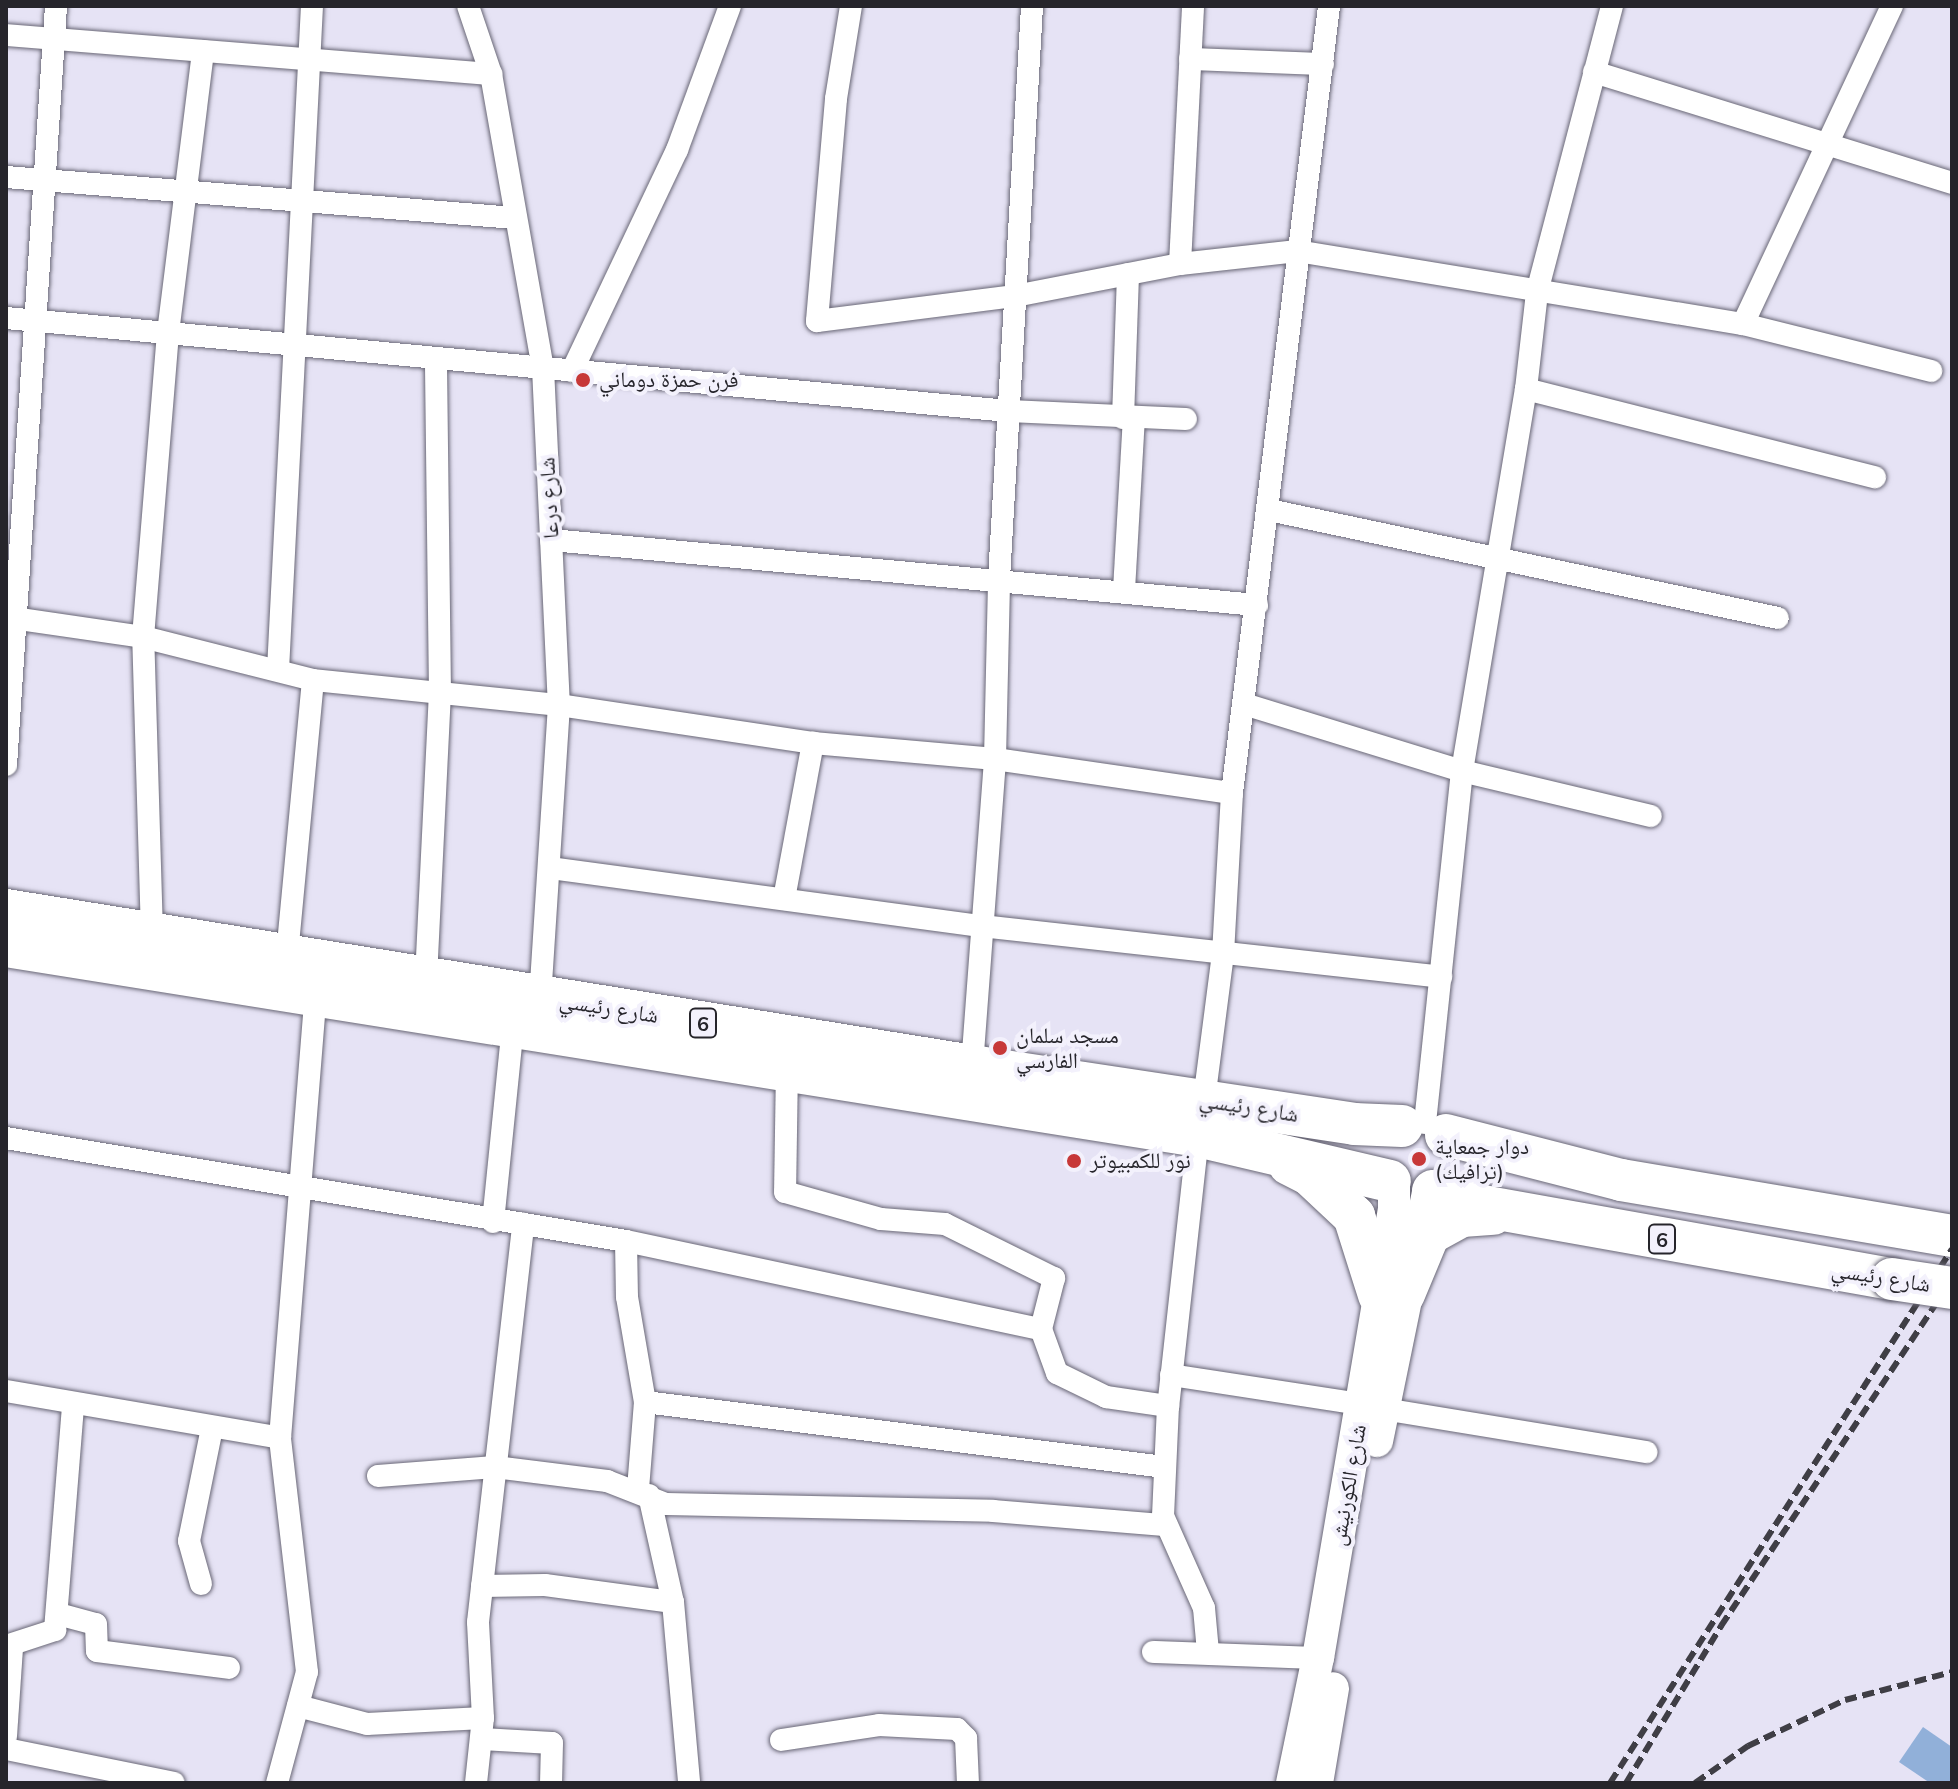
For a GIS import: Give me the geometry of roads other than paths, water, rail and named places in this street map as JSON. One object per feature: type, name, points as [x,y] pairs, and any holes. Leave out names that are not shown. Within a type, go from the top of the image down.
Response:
[{"type":"highway","name":"شارع رئيسي","points":[[6,910],[152,934],[306,976],[426,978],[526,1010],[787,1068],[1201,1118],[1424,1128],[1621,1180],[1952,1236]]},
{"type":"highway","name":"شارع رئيسي","points":[[6,946],[306,976],[526,1010],[972,1066],[1201,1118],[1240,1143],[1546,1218],[1952,1288]]},
{"type":"highway","points":[[1424,1128],[1454,1163],[1447,1179],[1411,1187],[1382,1165],[1383,1147],[1424,1128]]},
{"type":"highway","points":[[1240,1143],[1309,1174],[1342,1202],[1363,1236],[1391,1295]]},
{"type":"highway","points":[[1391,1295],[1424,1241],[1449,1220],[1480,1214],[1546,1218]]},
{"type":"street","points":[[6,765],[10,617],[56,6]]},
{"type":"street","points":[[278,670],[312,6]]},
{"type":"street","name":"شارع درعا","points":[[468,6],[491,74],[543,368],[559,705],[551,868],[493,1222]]},
{"type":"street","points":[[572,371],[671,163],[730,6]]},
{"type":"street","points":[[851,6],[836,99],[817,321],[1015,296],[1180,264],[1297,251],[1743,324],[1931,371]]},
{"type":"street","points":[[972,1066],[995,759],[999,579],[1032,6]]},
{"type":"street","points":[[1180,264],[1193,6]]},
{"type":"street","points":[[1208,1652],[1204,1608],[1164,1525],[1168,1406],[1223,954],[1232,793],[1329,6]]},
{"type":"street","points":[[1424,1128],[1462,771],[1494,558],[1526,389],[1537,292],[1612,6]]},
{"type":"street","points":[[1743,324],[1892,6]]},
{"type":"street","points":[[6,35],[491,74]]},
{"type":"street","points":[[152,934],[143,637],[168,333],[203,51]]},
{"type":"street","points":[[1190,59],[1323,64]]},
{"type":"street","points":[[1594,72],[1829,141],[1952,183]]},
{"type":"street","points":[[6,177],[515,218]]},
{"type":"street","points":[[1124,590],[1128,274]]},
{"type":"street","points":[[6,318],[1009,411],[1128,419],[1186,419]]},
{"type":"street","points":[[426,978],[440,693],[436,358]]},
{"type":"street","points":[[1526,389],[1875,477]]},
{"type":"street","points":[[1269,510],[1778,618]]},
{"type":"street","points":[[551,540],[1124,590],[1257,605]]},
{"type":"street","points":[[10,617],[143,637],[313,680],[559,705],[813,743],[995,759],[1232,793]]},
{"type":"street","points":[[277,1783],[307,1672],[280,1438],[300,1189],[313,680]]},
{"type":"street","points":[[1244,704],[1462,771],[1651,816]]},
{"type":"street","points":[[784,899],[813,743]]},
{"type":"street","points":[[551,868],[981,926],[1441,977]]},
{"type":"street","points":[[787,1068],[785,1192],[881,1219],[945,1224],[1054,1278],[1041,1329],[1057,1373],[1106,1397],[1168,1406]]},
{"type":"street","points":[[6,1138],[493,1222],[626,1241],[1041,1329]]},
{"type":"street","name":"شارع الكورنيش","points":[[1317,1783],[1372,1407],[1411,1187]]},
{"type":"street","points":[[476,1783],[482,1729],[478,1622],[523,1224]]},
{"type":"street","points":[[626,1241],[627,1297],[645,1402],[644,1492],[673,1602],[689,1783]]},
{"type":"street","points":[[1171,1375],[1647,1452]]},
{"type":"street","points":[[6,1391],[280,1438]]},
{"type":"street","points":[[645,1402],[1165,1467]]},
{"type":"street","points":[[6,1736],[9,1647],[55,1630],[73,1404]]},
{"type":"street","name":"شارع الكورنيش","points":[[1292,1783],[1372,1407]]},
{"type":"street","points":[[201,1584],[189,1541],[212,1428]]},
{"type":"street","points":[[378,1476],[495,1467],[644,1492],[666,1504],[1008,1511],[1164,1525]]},
{"type":"street","points":[[482,1586],[545,1585],[673,1602]]},
{"type":"street","points":[[58,1614],[96,1624],[97,1651],[229,1668]]},
{"type":"street","points":[[1153,1652],[1318,1658]]},
{"type":"street","points":[[298,1706],[367,1724],[482,1729],[552,1743],[551,1783]]},
{"type":"street","points":[[781,1740],[879,1725],[957,1729],[967,1744],[968,1783]]},
{"type":"street","points":[[6,1749],[174,1783]]},
{"type":"water","points":[[1923,1727],[1952,1747],[1952,1783],[1930,1783],[1899,1762]]},
{"type":"railway","points":[[1610,1783],[1952,1249]]},
{"type":"railway","points":[[1626,1783],[1721,1626],[1952,1279]]},
{"type":"railway","points":[[1695,1783],[1748,1746],[1845,1700],[1952,1672]]},
{"type":"place","name":"فرن حمزة دوماني","points":[[583,380]]},
{"type":"place","name":"مسجد سلمان الفارسي","points":[[1000,1048]]},
{"type":"place","name":"دوار جمعاية (ترافيك)","points":[[1419,1159]]},
{"type":"place","name":"نور للكمبيوتر","points":[[1074,1161]]}]
